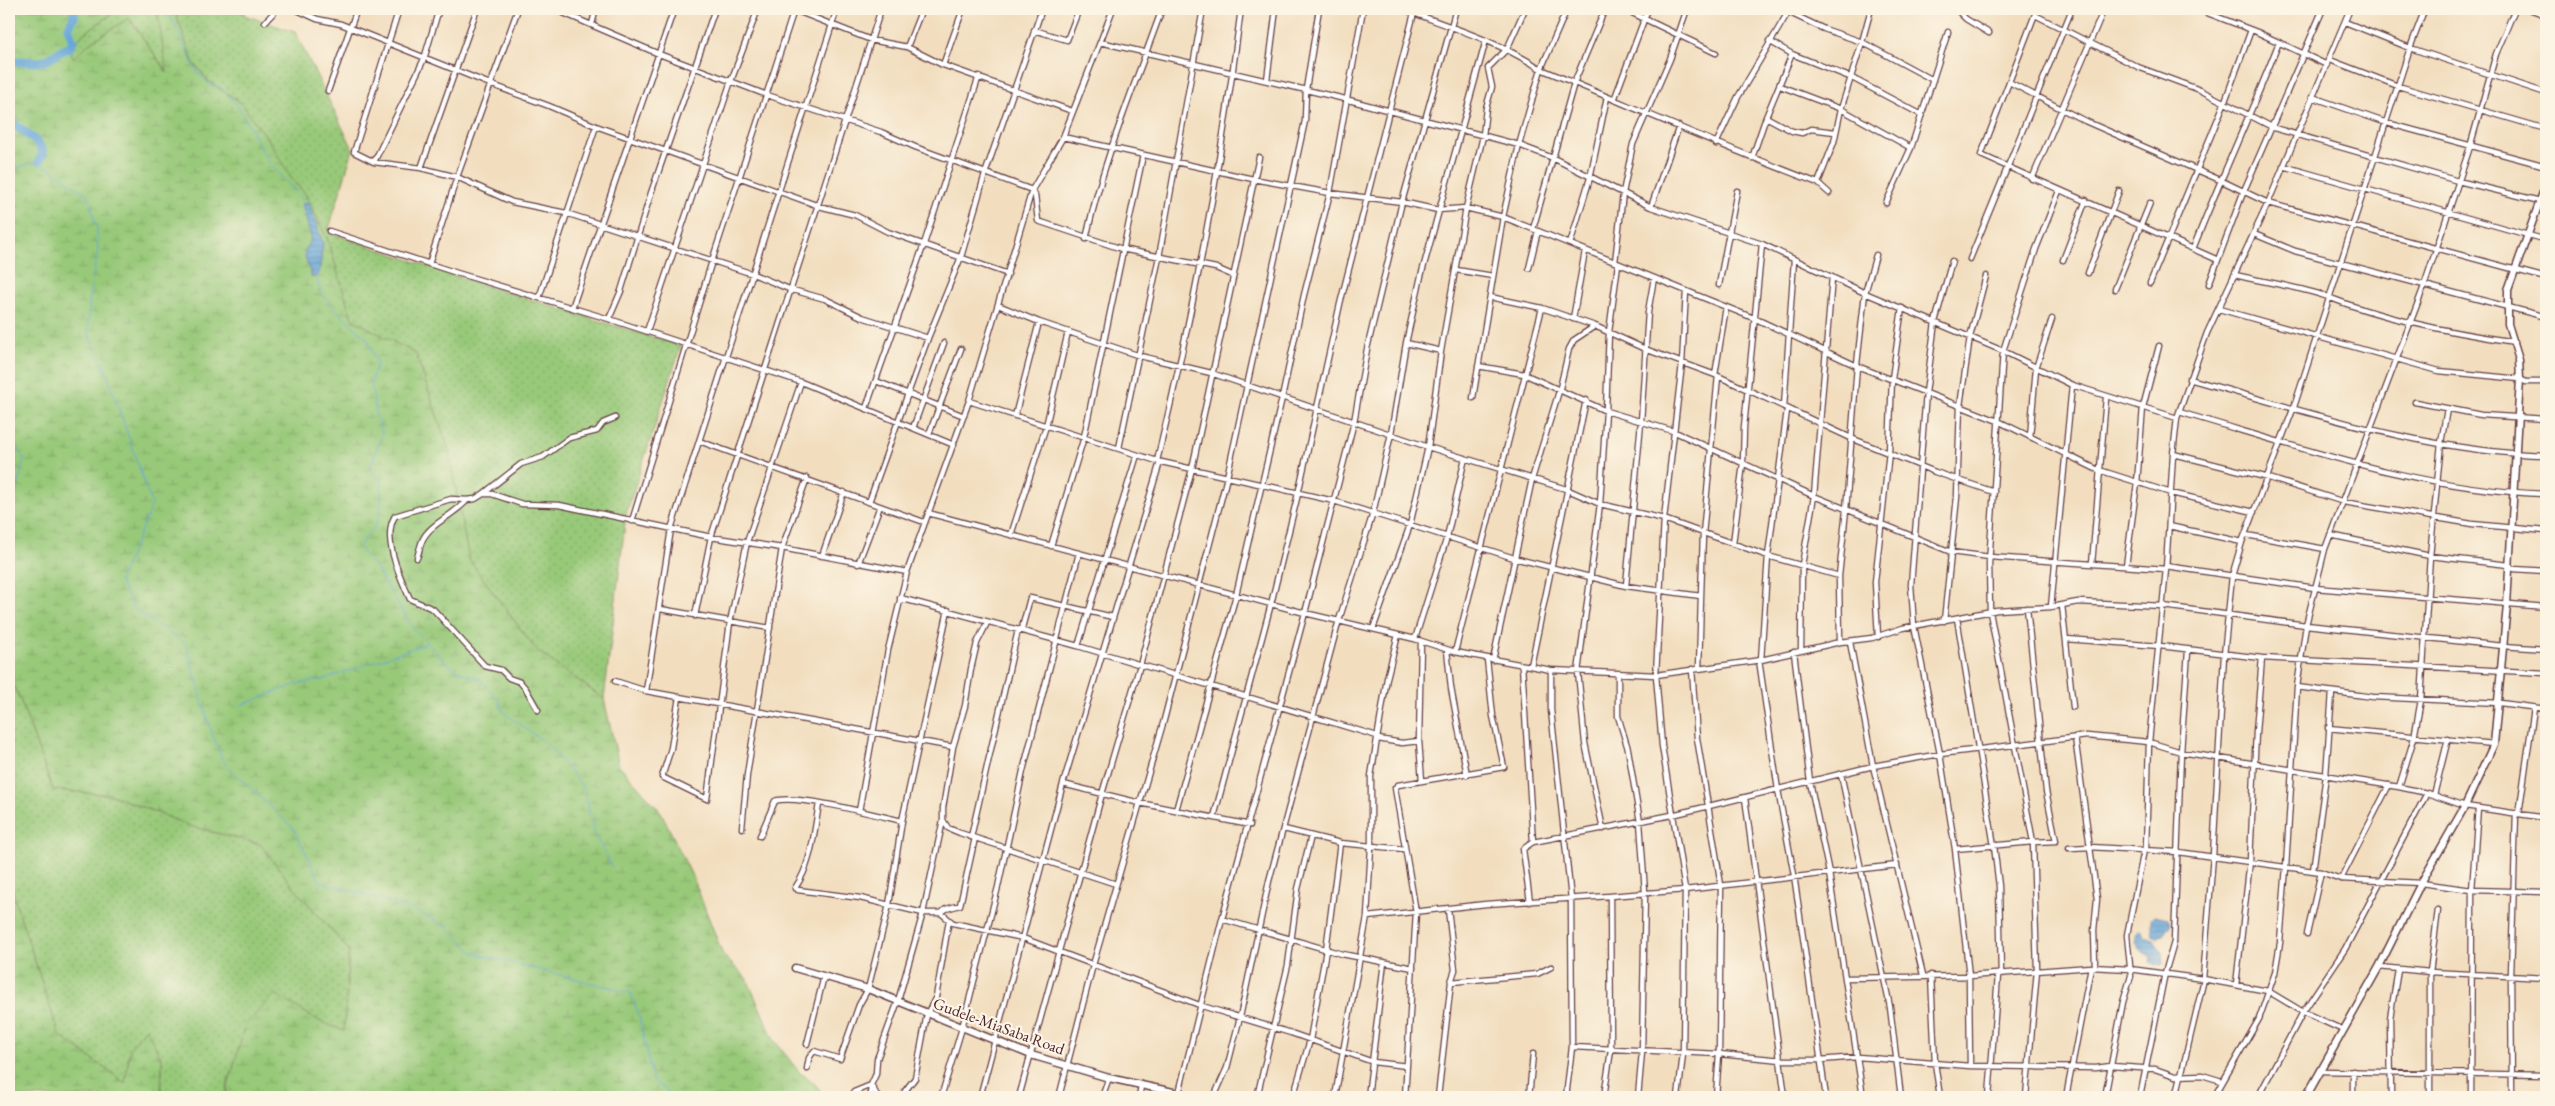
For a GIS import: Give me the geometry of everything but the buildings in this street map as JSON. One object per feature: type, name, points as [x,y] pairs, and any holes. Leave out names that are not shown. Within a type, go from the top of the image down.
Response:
[{"type":"main road","points":[[2306,1097],[2379,967],[2421,883],[2465,806],[2494,744],[2500,703],[2520,379],[2515,342],[2508,324],[2508,290],[2546,184]]},
{"type":"main road","name":"Gudele-MiaSaba Road","points":[[795,968],[868,989],[1031,1055],[1109,1078],[1178,1095],[1196,1097]]},
{"type":"street","points":[[265,22],[277,9]]},
{"type":"street","points":[[295,9],[317,19],[350,28],[387,42],[596,126],[819,206],[854,215],[888,232],[1008,274]]},
{"type":"street","points":[[328,92],[357,9]]},
{"type":"street","points":[[399,9],[387,42],[354,152],[374,162],[421,168],[457,177],[512,202],[566,213],[599,226],[753,274],[789,289],[825,299],[862,317],[928,338]]},
{"type":"street","points":[[374,162],[424,58],[439,9]]},
{"type":"street","points":[[421,168],[477,9]]},
{"type":"street","points":[[429,264],[457,177],[518,9]]},
{"type":"street","points":[[555,9],[659,54],[695,66],[767,95],[845,122],[882,132],[985,174],[1032,190],[1035,195],[1038,221],[1086,239],[1122,249],[1224,270],[1232,274]]},
{"type":"street","points":[[592,24],[596,9]]},
{"type":"street","points":[[572,308],[674,9]]},
{"type":"street","points":[[609,318],[621,291],[637,238],[715,9]]},
{"type":"street","points":[[647,331],[673,249],[758,9]]},
{"type":"street","points":[[632,521],[712,261],[767,95],[793,9],[871,40],[907,47],[943,65],[979,76],[1072,111]]},
{"type":"street","points":[[646,691],[671,528],[838,9]]},
{"type":"street","points":[[695,616],[710,537],[765,371],[789,289],[819,206],[881,9]]},
{"type":"street","points":[[907,47],[922,9]]},
{"type":"street","points":[[943,65],[963,9]]},
{"type":"street","points":[[869,502],[928,338],[961,257],[985,174],[1042,9]]},
{"type":"street","points":[[1034,30],[1067,40],[1079,9]]},
{"type":"street","points":[[859,811],[888,650],[907,572],[969,401],[1032,190],[1062,137],[1113,9]]},
{"type":"street","points":[[1086,239],[1093,205],[1118,127],[1147,52],[1161,9]]},
{"type":"street","points":[[1119,448],[1140,356],[1159,257],[1203,9]]},
{"type":"street","points":[[980,1097],[1062,784],[1130,567],[1159,462],[1180,365],[1216,171],[1233,72],[1241,9]]},
{"type":"street","points":[[1267,80],[1276,9]]},
{"type":"street","points":[[1059,1097],[1093,965],[1176,676],[1226,476],[1305,121],[1306,89],[1319,9]]},
{"type":"street","points":[[1176,810],[1236,595],[1304,295],[1330,193],[1345,99],[1364,9]]},
{"type":"street","points":[[1403,9],[1486,40],[1507,49],[1541,69],[1679,126],[1716,144],[1818,183],[1829,193]]},
{"type":"street","points":[[1408,9],[1414,13]]},
{"type":"street","points":[[1178,1095],[1202,1006],[1222,919],[1306,613],[1354,422],[1367,349],[1402,202],[1456,9]]},
{"type":"street","points":[[1373,629],[1410,525],[1428,447],[1440,351],[1466,208],[1492,87],[1488,68],[1507,49],[1525,9]]},
{"type":"street","points":[[1473,398],[1503,217],[1519,145],[1541,69],[1567,9]]},
{"type":"street","points":[[1529,268],[1553,158],[1574,83],[1605,9]]},
{"type":"street","points":[[1624,9],[1716,53]]},
{"type":"street","points":[[1614,100],[1648,9]]},
{"type":"street","points":[[1603,829],[1585,743],[1578,672],[1589,575],[1600,504],[1609,332],[1622,193],[1633,144],[1662,80],[1687,9]]},
{"type":"street","points":[[1818,183],[1836,132],[1871,9]]},
{"type":"street","points":[[1956,9],[1966,19],[1989,33]]},
{"type":"street","points":[[2037,9],[2011,82],[1981,155],[2218,260]]},
{"type":"street","points":[[1970,259],[2072,9]]},
{"type":"street","points":[[2032,179],[2104,9]]},
{"type":"street","points":[[2197,9],[2251,30],[2305,55],[2398,86],[2546,129]]},
{"type":"street","points":[[2209,284],[2244,193],[2274,128],[2324,9]]},
{"type":"street","points":[[2105,1097],[2123,1002],[2130,976],[2128,936],[2145,850],[2149,742],[2160,646],[2177,418],[2189,379],[2207,333],[2268,203],[2312,97],[2329,63],[2350,9]]},
{"type":"street","points":[[2176,1097],[2203,979],[2213,856],[2224,655],[2232,576],[2242,542],[2294,407],[2340,262],[2354,227],[2364,190],[2410,48],[2425,9]]},
{"type":"street","points":[[2214,1097],[2259,1019],[2275,973],[2280,943],[2286,867],[2296,687],[2306,625],[2325,549],[2424,286],[2482,111],[2496,54],[2515,9]]},
{"type":"street","points":[[2529,9],[2546,15]]},
{"type":"street","points":[[1716,144],[1769,41],[1789,10],[1824,29],[1862,42],[1933,80]]},
{"type":"street","points":[[1214,817],[1271,604],[1298,494],[1340,304],[1391,110],[1414,13]]},
{"type":"street","points":[[2035,15],[2138,67],[2200,90],[2274,128],[2458,181],[2540,201]]},
{"type":"street","points":[[2344,22],[2410,48],[2546,93]]},
{"type":"street","points":[[2150,283],[2167,237],[2224,104],[2251,30]]},
{"type":"street","points":[[1886,203],[1911,148],[1948,32]]},
{"type":"street","points":[[1214,1097],[1227,1068],[1240,1018],[1259,930],[1338,620],[1373,513],[1391,434],[1406,343],[1420,276],[1486,40]]},
{"type":"street","points":[[1769,41],[1792,54],[1852,78],[1922,115]]},
{"type":"street","points":[[1100,42],[1306,89],[1425,119],[1459,131],[1519,145],[1553,158],[1650,207],[1762,244],[2072,385],[2106,398],[2177,418]]},
{"type":"street","points":[[2193,249],[2220,180],[2251,116],[2279,42]]},
{"type":"street","points":[[1752,158],[1766,117],[1792,54]]},
{"type":"street","points":[[866,408],[924,244],[979,76]]},
{"type":"street","points":[[2011,82],[2137,144],[2268,203],[2546,278]]},
{"type":"street","points":[[1780,86],[1841,110],[1911,148]]},
{"type":"street","points":[[1570,244],[1590,178],[1607,97]]},
{"type":"street","points":[[2312,97],[2470,147],[2546,166]]},
{"type":"street","points":[[1766,117],[1792,131],[1802,133],[1811,129],[1817,129],[1836,132]]},
{"type":"street","points":[[539,298],[596,126]]},
{"type":"street","points":[[1650,207],[1679,126]]},
{"type":"street","points":[[1062,137],[1253,179],[1291,184],[1330,193],[1402,202],[1438,210],[1466,208],[1503,217],[1726,307],[1825,349],[1857,365],[1998,421],[2064,455],[2101,471],[2171,493],[2254,512]]},
{"type":"street","points":[[1051,546],[1084,437],[1143,155]]},
{"type":"street","points":[[1019,1097],[1102,794],[1165,575],[1192,469],[1232,274],[1259,157]]},
{"type":"street","points":[[2283,166],[2447,214],[2546,240]]},
{"type":"street","points":[[1719,285],[1727,232],[1737,191]]},
{"type":"street","points":[[2026,1097],[2037,970],[2033,842],[1990,612],[1990,557],[2003,352],[2036,249],[2059,191]]},
{"type":"street","points":[[2088,273],[2119,191]]},
{"type":"street","points":[[2064,260],[2086,199]]},
{"type":"street","points":[[2115,289],[2150,203]]},
{"type":"street","points":[[329,231],[429,264],[609,318],[726,359],[801,382],[954,444]]},
{"type":"street","points":[[2254,234],[2295,251],[2546,317]]},
{"type":"street","points":[[1733,544],[1743,463],[1744,427],[1762,244]]},
{"type":"street","points":[[1574,319],[1585,251]]},
{"type":"street","points":[[1840,642],[1839,576],[1857,365],[1865,292],[1876,255]]},
{"type":"street","points":[[1794,260],[1786,408],[1768,556],[1760,660],[1778,790],[1794,875],[1826,1097]]},
{"type":"street","points":[[1952,261],[1935,322],[1926,393],[1911,585],[1914,626],[1940,754],[1954,849],[1969,976],[1970,1066]]},
{"type":"street","points":[[1456,270],[1493,276]]},
{"type":"street","points":[[2235,275],[2329,298],[2369,311],[2457,334],[2515,342]]},
{"type":"street","points":[[1944,621],[1959,478],[1960,406],[1970,337],[1986,276]]},
{"type":"street","points":[[1801,651],[1802,565],[1814,496],[1832,277]]},
{"type":"street","points":[[1626,586],[1641,422],[1648,312],[1654,278]]},
{"type":"street","points":[[1678,1097],[1683,1054],[1685,890],[1672,815],[1656,675],[1664,520],[1682,364],[1686,291]]},
{"type":"street","points":[[1490,297],[1542,308],[1595,326],[1645,350],[1716,375],[1852,438],[1994,492]]},
{"type":"street","points":[[998,305],[1039,322],[1140,356],[1211,373],[1428,447],[1566,489],[1600,504],[1633,514],[1664,520],[1768,556],[1839,576]]},
{"type":"street","points":[[1699,669],[1702,534],[1716,375],[1726,307]]},
{"type":"street","points":[[1455,652],[1542,308]]},
{"type":"street","points":[[1878,636],[1875,582],[1889,452],[1892,379],[1902,308]]},
{"type":"street","points":[[2219,309],[2439,371],[2520,379],[2526,382],[2546,382]]},
{"type":"street","points":[[2030,437],[2036,368],[2052,319]]},
{"type":"street","points":[[1015,416],[1039,322]]},
{"type":"street","points":[[1493,660],[1532,479],[1560,388],[1569,349],[1574,340],[1595,326]]},
{"type":"street","points":[[1011,535],[1046,426],[1068,332]]},
{"type":"street","points":[[1406,343],[1440,351]]},
{"type":"street","points":[[913,428],[944,344]]},
{"type":"street","points":[[2126,566],[2137,483],[2143,407],[2159,346]]},
{"type":"street","points":[[929,434],[961,349]]},
{"type":"street","points":[[1478,366],[1524,374],[1560,388],[1606,411],[1674,432],[1846,510],[1951,552],[1990,557],[2166,568],[2315,588],[2546,607]]},
{"type":"street","points":[[2189,379],[2371,430],[2516,454],[2546,455]]},
{"type":"street","points":[[876,380],[964,416]]},
{"type":"street","points":[[679,697],[672,748],[662,777],[707,799],[730,622],[747,542],[801,382]]},
{"type":"street","points":[[2051,607],[2072,385]]},
{"type":"street","points":[[2092,564],[2106,398]]},
{"type":"street","points":[[1531,666],[1566,489],[1578,445],[1586,400]]},
{"type":"street","points":[[969,401],[1159,462],[1334,502],[1447,537],[1483,546],[1514,558],[1589,575],[1626,586],[1660,589],[1701,596]]},
{"type":"street","points":[[2415,402],[2447,409],[2518,419],[2546,419]]},
{"type":"street","points":[[2399,786],[2414,738],[2421,700],[2430,556],[2441,443],[2447,409]]},
{"type":"street","points":[[2179,412],[2357,464],[2438,482],[2513,492],[2546,494]]},
{"type":"street","points":[[538,710],[526,688],[520,682],[509,678],[501,670],[485,666],[433,609],[410,599],[394,564],[391,530],[395,516],[451,500],[476,499],[521,464],[543,457],[569,438],[597,431],[603,422],[615,418]]},
{"type":"street","points":[[698,441],[807,478],[924,522]]},
{"type":"street","points":[[2173,454],[2268,478],[2344,502],[2510,530],[2546,531]]},
{"type":"street","points":[[1078,646],[1103,559],[1137,455]]},
{"type":"street","points":[[1414,639],[1447,537],[1465,458]]},
{"type":"street","points":[[742,828],[747,775],[782,548],[807,478]]},
{"type":"street","points":[[822,556],[844,492]]},
{"type":"street","points":[[483,494],[492,494],[522,504],[559,505],[710,537],[782,548],[907,572]]},
{"type":"street","points":[[417,558],[424,537],[450,513],[460,509],[467,500]]},
{"type":"street","points":[[858,564],[880,506]]},
{"type":"street","points":[[928,513],[1236,595],[1414,639],[1447,650],[1551,670],[1656,675],[1760,660],[1840,642],[1850,642],[1878,636],[1914,626],[1990,612],[2100,602],[2163,606],[2306,625],[2546,649]]},
{"type":"street","points":[[2169,526],[2242,542]]},
{"type":"street","points":[[2246,534],[2325,549]]},
{"type":"street","points":[[2330,535],[2430,556],[2509,565],[2514,569],[2546,571]]},
{"type":"street","points":[[941,1097],[962,1028],[1079,553]]},
{"type":"street","points":[[900,598],[1102,653],[1377,736],[1378,739],[1402,743],[1420,741]]},
{"type":"street","points":[[819,804],[811,852],[803,877],[796,889],[860,898],[923,913],[941,913],[946,909],[960,905],[1018,630],[1022,628],[1030,598],[1113,617]]},
{"type":"street","points":[[2062,605],[2073,707]]},
{"type":"street","points":[[1954,849],[2056,841],[2046,791],[2027,608]]},
{"type":"street","points":[[660,609],[770,628]]},
{"type":"street","points":[[807,1069],[809,1058],[814,1051],[840,1059],[859,1005],[868,989],[888,905],[902,822],[948,610]]},
{"type":"street","points":[[1957,618],[1999,886],[2000,974],[1989,1097]]},
{"type":"street","points":[[870,1097],[871,1085],[876,1074],[877,1059],[898,1001],[923,913],[943,820],[943,808],[953,747],[965,706],[977,643],[987,623]]},
{"type":"street","points":[[1335,1097],[1367,918],[1371,847],[1371,776],[1387,678],[1398,635]]},
{"type":"street","points":[[2066,639],[2160,646],[2188,651],[2262,658],[2546,673]]},
{"type":"street","points":[[1421,641],[1420,741],[1422,781]]},
{"type":"street","points":[[1850,642],[1873,766],[1923,975]]},
{"type":"street","points":[[1447,650],[1451,688],[1467,775]]},
{"type":"street","points":[[2140,1097],[2174,942],[2181,752],[2188,651]]},
{"type":"street","points":[[1794,652],[1810,782],[1829,873],[1863,1097]]},
{"type":"street","points":[[2236,985],[2250,861],[2262,658]]},
{"type":"street","points":[[1404,1097],[1416,912],[1394,788],[1398,785],[1504,768],[1493,716],[1487,659]]},
{"type":"street","points":[[1522,665],[1533,842]]},
{"type":"street","points":[[1551,670],[1551,710],[1571,899],[1572,1047],[1566,1097]]},
{"type":"street","points":[[1692,670],[1696,738],[1721,885],[1719,1054],[1716,1097]]},
{"type":"street","points":[[1618,674],[1619,722],[1628,749],[1640,822],[1645,892],[1642,1052],[1638,1097]]},
{"type":"street","points":[[615,681],[646,691],[874,731],[919,742],[953,747]]},
{"type":"street","points":[[2296,687],[2332,693],[2421,700],[2500,703],[2546,709]]},
{"type":"street","points":[[2313,871],[2326,775],[2332,693]]},
{"type":"street","points":[[2512,1097],[2511,975],[2517,814],[2534,708]]},
{"type":"street","points":[[2328,728],[2414,738],[2448,739],[2494,744]]},
{"type":"street","points":[[1530,902],[1523,849],[1533,842],[1709,807],[1873,766],[1940,754],[2075,737],[2103,736],[2149,742],[2181,752],[2399,786],[2434,795],[2465,806],[2546,818]]},
{"type":"street","points":[[2066,1097],[2093,966],[2097,899],[2075,737]]},
{"type":"street","points":[[2434,795],[2448,739]]},
{"type":"street","points":[[1841,774],[1884,978],[1898,1060],[1901,1097]]},
{"type":"street","points":[[1062,784],[1140,803],[1250,825]]},
{"type":"street","points":[[2341,879],[2389,785]]},
{"type":"street","points":[[2258,1097],[2303,1012],[2344,949],[2427,793]]},
{"type":"street","points":[[760,836],[775,801],[782,798],[859,811],[902,822]]},
{"type":"street","points":[[1745,798],[1786,1097]]},
{"type":"street","points":[[2471,1097],[2472,890],[2478,808]]},
{"type":"street","points":[[943,820],[948,828],[1043,858],[1080,874],[1116,884]]},
{"type":"street","points":[[1284,829],[1340,843],[1404,849]]},
{"type":"street","points":[[1257,1097],[1288,965],[1290,939],[1311,836]]},
{"type":"street","points":[[1293,1097],[1310,1040],[1326,950],[1340,843]]},
{"type":"street","points":[[2069,848],[2090,846],[2178,852],[2322,872],[2341,879],[2421,883],[2472,890],[2546,892]]},
{"type":"street","points":[[1367,918],[1448,908],[1685,890],[1794,875],[1862,870],[1897,865]]},
{"type":"street","points":[[2308,934],[2322,872]]},
{"type":"street","points":[[1604,1097],[1611,1050],[1610,896]]},
{"type":"street","points":[[1438,1097],[1451,982],[1455,970],[1448,908]]},
{"type":"street","points":[[2430,1097],[2430,972],[2438,910]]},
{"type":"street","points":[[941,913],[949,920],[1023,938],[1060,951],[1202,1006],[1273,1027],[1373,1062],[1407,1066]]},
{"type":"street","points":[[1222,919],[1326,950],[1413,968]]},
{"type":"street","points":[[905,1097],[905,1090],[915,1078],[927,1014],[936,997],[949,920]]},
{"type":"street","points":[[1368,1097],[1384,962]]},
{"type":"street","points":[[1846,978],[1923,975],[1969,976],[2093,966],[2130,969],[2166,973],[2268,991],[2303,1012],[2342,1030]]},
{"type":"street","points":[[1451,982],[1537,974],[1551,967]]},
{"type":"street","points":[[2379,967],[2398,970],[2546,978]]},
{"type":"street","points":[[2391,1097],[2390,1018],[2398,970]]},
{"type":"street","points":[[1931,975],[1935,1063],[1940,1097]]},
{"type":"street","points":[[807,1044],[824,976]]},
{"type":"street","points":[[1572,1047],[1683,1054],[1719,1054],[1782,1060],[1858,1057],[1970,1066],[2111,1066],[2156,1070],[2178,1076],[2182,1074],[2202,1075],[2222,1081]]},
{"type":"street","points":[[1529,1097],[1533,1054]]},
{"type":"street","points":[[2320,1071],[2546,1075]]},
{"type":"street","points":[[2354,1071],[2354,1097]]},
{"type":"street","points":[[1102,1097],[1109,1078]]},
{"type":"street","points":[[851,1097],[854,1092],[871,1085]]},
{"type":"street","points":[[871,1085],[878,1097]]},
{"type":"street","points":[[1138,1097],[1141,1086]]},
{"type":"green space","points":[[9,9],[119,9],[83,34],[69,51],[74,58],[88,44],[129,18],[167,73],[157,9],[174,9],[193,62],[208,81],[240,102],[268,139],[291,178],[306,195],[328,241],[352,319],[416,354],[448,448],[469,560],[537,651],[604,699],[619,765],[661,812],[694,880],[723,955],[747,979],[774,1040],[800,1073],[812,1081],[826,1097],[225,1097],[245,1025],[275,994],[319,1021],[344,1031],[349,950],[296,890],[260,844],[193,827],[112,795],[53,790],[20,699],[9,677]]},
{"type":"green space","points":[[119,9],[157,9],[168,74],[129,18],[88,44],[75,59],[69,51],[83,34]]},
{"type":"green space","points":[[174,9],[245,9],[244,15],[295,32],[353,149],[328,232],[489,287],[681,346],[626,514],[604,699],[537,651],[469,560],[448,448],[416,354],[352,319],[328,241],[306,195],[291,178],[268,139],[240,102],[208,81],[193,62]]},
{"type":"green space","points":[[9,677],[20,699],[53,790],[112,795],[193,827],[260,844],[296,890],[349,950],[344,1032],[319,1021],[229,1078],[225,1097],[161,1097],[162,1060],[130,1048],[125,1084],[59,1035],[9,882]]},
{"type":"green space","points":[[9,882],[59,1035],[125,1083],[130,1048],[146,1028],[162,1060],[161,1097],[9,1097]]},
{"type":"water","points":[[308,202],[323,243],[319,274],[312,278],[304,253],[311,238],[302,204]]},
{"type":"water","points":[[2154,915],[2168,918],[2171,923],[2164,934],[2157,938],[2153,936],[2151,918]]},
{"type":"water","points":[[2138,929],[2142,930],[2144,937],[2154,940],[2162,953],[2163,964],[2160,966],[2150,962],[2151,957],[2138,946],[2136,934]]},
{"type":"waterway","points":[[9,62],[44,61],[69,48],[73,41],[68,28],[74,17],[74,9]]},
{"type":"waterway","points":[[167,9],[197,72],[211,85],[220,87],[238,106],[270,164],[305,202]]},
{"type":"waterway","points":[[9,117],[12,122],[38,143],[43,154],[39,161]]},
{"type":"waterway","points":[[9,174],[16,168],[39,161],[88,195],[97,229],[98,249],[90,292],[88,333],[108,377],[152,505],[119,581],[135,610],[186,644],[212,734],[224,763],[294,829],[320,881],[411,909],[446,926],[474,953],[631,993],[639,1016],[653,1081],[675,1097]]},
{"type":"waterway","points":[[316,276],[321,292],[330,304],[367,339],[377,363],[371,382],[376,415],[382,433],[370,469],[382,482],[381,503],[380,514],[376,524],[360,546],[362,553],[374,565],[412,627],[448,664],[458,671],[480,679],[499,701],[503,712],[548,745],[575,777],[584,789],[594,833],[612,867]]},
{"type":"waterway","points":[[9,427],[18,450],[24,459],[16,493],[9,504]]},
{"type":"waterway","points":[[241,705],[297,684],[325,679],[427,643]]}]
